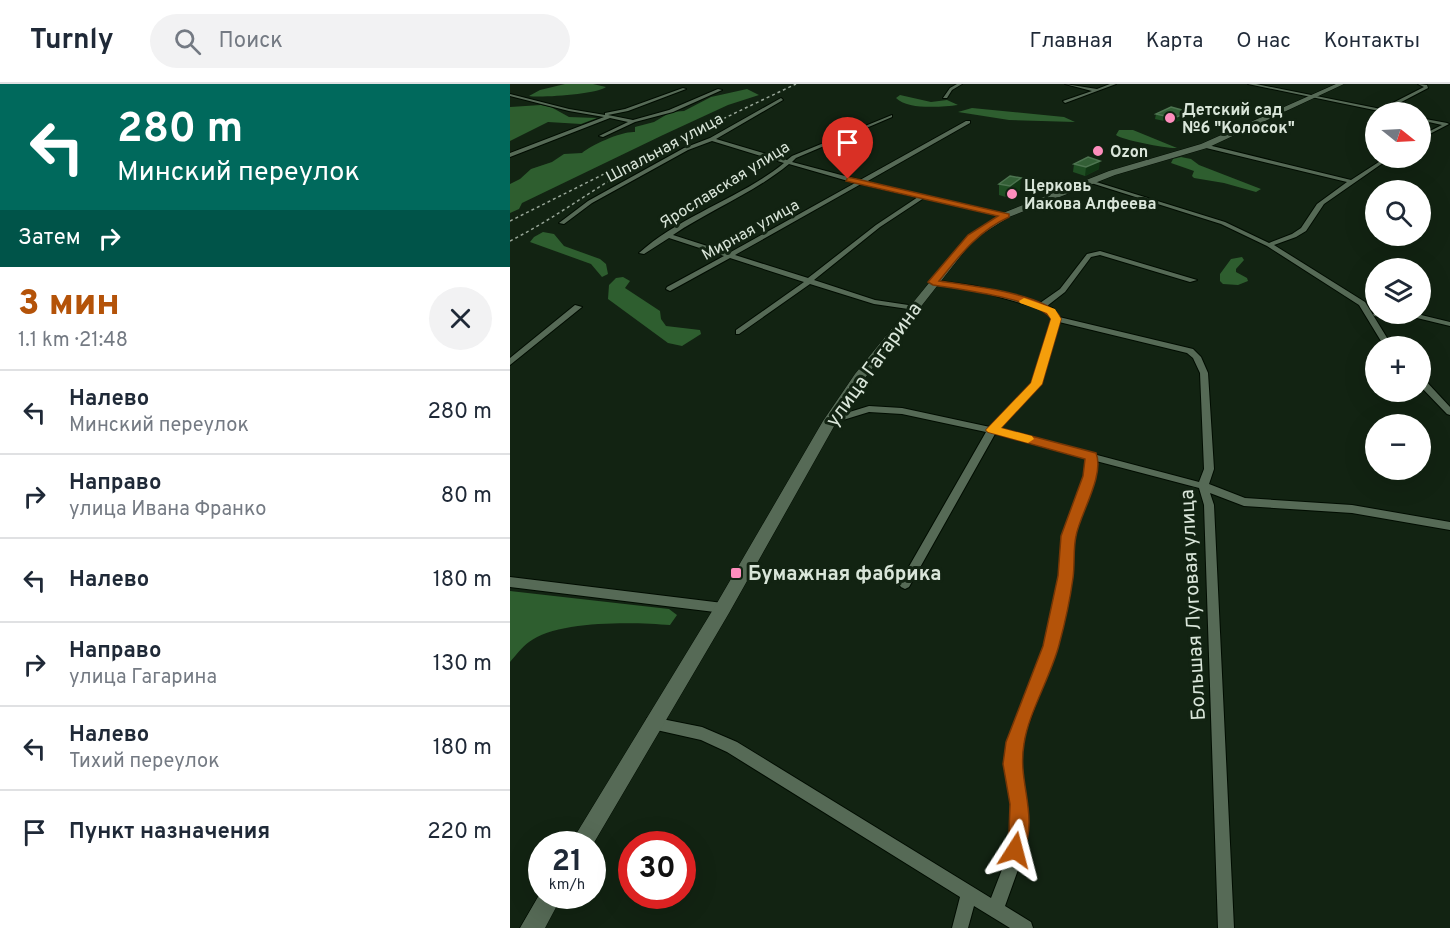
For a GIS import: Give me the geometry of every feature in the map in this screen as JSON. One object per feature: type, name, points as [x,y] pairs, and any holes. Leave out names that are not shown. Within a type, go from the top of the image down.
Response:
[{"type":"main road","name":"улица Гагарина","points":[[589,831],[858,377],[971,237],[1006,215],[1112,173],[1204,146],[1341,84]]},
{"type":"main road","points":[[532,928],[543,909]]},
{"type":"street","points":[[945,97],[951,89],[960,84]]},
{"type":"street","points":[[1067,84],[1096,90]]},
{"type":"street","points":[[1065,102],[1114,84]]},
{"type":"street","points":[[1250,84],[1365,108]]},
{"type":"street","points":[[1399,102],[1426,88],[1420,84]]},
{"type":"street","points":[[600,115],[626,110],[684,90]]},
{"type":"street","points":[[601,136],[633,121],[671,111],[720,90]]},
{"type":"street","points":[[510,94],[569,110],[633,121]]},
{"type":"street","name":"Шпальная улица","points":[[562,222],[590,202],[686,149],[712,139],[781,99]]},
{"type":"street","name":"Ярославская улица","points":[[642,253],[694,218],[771,176],[794,157],[890,116]]},
{"type":"street","points":[[510,155],[609,117]]},
{"type":"street","points":[[1431,121],[1447,124],[1431,132]]},
{"type":"street","name":"Мирная улица","points":[[670,289],[863,183],[968,122]]},
{"type":"street","points":[[712,139],[863,183],[1006,215]]},
{"type":"street","points":[[1204,146],[1349,181],[1359,179],[1374,168]]},
{"type":"street","points":[[1269,245],[1301,231],[1310,221],[1317,207],[1349,181]]},
{"type":"street","points":[[1091,182],[1223,223],[1269,245],[1365,306]]},
{"type":"street","points":[[739,332],[809,281],[878,226],[924,196]]},
{"type":"street","points":[[669,236],[874,302],[912,308]]},
{"type":"street","points":[[1041,306],[1054,300],[1064,291],[1089,255],[1093,253],[1112,256],[1193,280]]},
{"type":"street","points":[[905,584],[992,430],[1037,384],[1056,319],[1051,311],[1041,306],[975,288],[933,282]]},
{"type":"street","points":[[510,362],[578,307]]},
{"type":"street","name":"Большая Луговая улица","points":[[1056,319],[1182,348],[1197,357],[1204,373],[1209,469],[1203,486],[1209,505],[1226,928]]},
{"type":"street","points":[[1431,319],[1450,324]]},
{"type":"street","points":[[1431,392],[1450,412]]},
{"type":"street","points":[[830,421],[869,409],[886,409],[992,430],[1203,486],[1244,502],[1352,509],[1450,526]]},
{"type":"street","points":[[995,910],[1011,867],[1019,833],[1020,804],[1013,764],[1015,742],[1051,646],[1066,576],[1069,536],[1090,476],[1091,456]]},
{"type":"street","points":[[510,582],[723,608]]},
{"type":"street","points":[[652,723],[702,734],[732,747],[1024,928]]},
{"type":"street","points":[[960,928],[969,895]]},
{"type":"green space","points":[[565,84],[593,84],[606,87],[557,96],[529,96],[540,90]]},
{"type":"green space","points":[[747,89],[759,95],[728,105],[663,135],[522,203],[519,209],[510,213],[510,184],[531,169],[552,162],[564,154],[582,153],[607,139],[635,132],[635,127],[654,122],[671,112],[684,111],[711,97]]},
{"type":"green space","points":[[900,95],[931,102],[947,100],[958,105],[916,106],[901,102],[896,98]]},
{"type":"green space","points":[[541,105],[551,107],[569,117],[597,118],[581,124],[548,122],[510,141],[510,107]]},
{"type":"green space","points":[[972,108],[1064,117],[1075,122],[1009,120],[958,112]]},
{"type":"green space","points":[[1119,130],[1133,130],[1177,148],[1127,139],[1116,135]]},
{"type":"green space","points":[[1181,157],[1191,159],[1199,165],[1261,189],[1256,192],[1194,178],[1192,176],[1194,171],[1171,163],[1173,159]]},
{"type":"green space","points":[[543,232],[554,234],[564,246],[600,259],[606,264],[608,274],[602,277],[591,264],[530,242]]},
{"type":"green space","points":[[1242,257],[1244,260],[1236,272],[1248,281],[1238,285],[1223,284],[1220,281],[1220,274],[1231,259]]},
{"type":"green space","points":[[623,277],[630,281],[625,288],[660,311],[661,319],[666,326],[700,330],[701,334],[682,346],[668,343],[608,299],[609,285],[616,278]]},
{"type":"green space","points":[[510,591],[669,609],[677,615],[670,625],[617,623],[558,630],[529,642],[510,662]]},
{"type":"building","points":[[1171,107],[1189,112],[1174,118],[1156,114]]},
{"type":"building","points":[[1088,157],[1100,161],[1086,167],[1074,164]]},
{"type":"building","points":[[1010,176],[1021,178],[1010,186],[999,184]]},
{"type":"railway","points":[[510,241],[657,153],[796,84]]},
{"type":"railway","points":[[510,221],[612,170]]},
{"type":"slow traffic","points":[[1024,301],[1051,311],[1056,319],[1037,384],[992,430],[1028,439]]},
{"type":"place","name":"Детский сад №6 \"Колосок\"","points":[[1170,118]]},
{"type":"place","name":"Ozon","points":[[1098,151]]},
{"type":"place","name":"Церковь Иакова Алфеева","points":[[1012,194]]},
{"type":"place","name":"Бумажная фабрика","points":[[736,573]]},
{"type":"route","points":[[848,179],[1006,215],[971,237],[933,282],[992,292],[1041,306],[1054,314],[1056,319],[1037,384],[992,430],[1091,456],[1090,476],[1069,536],[1066,576],[1051,646],[1015,742],[1013,764],[1020,804],[1019,833],[1015,850]]}]
